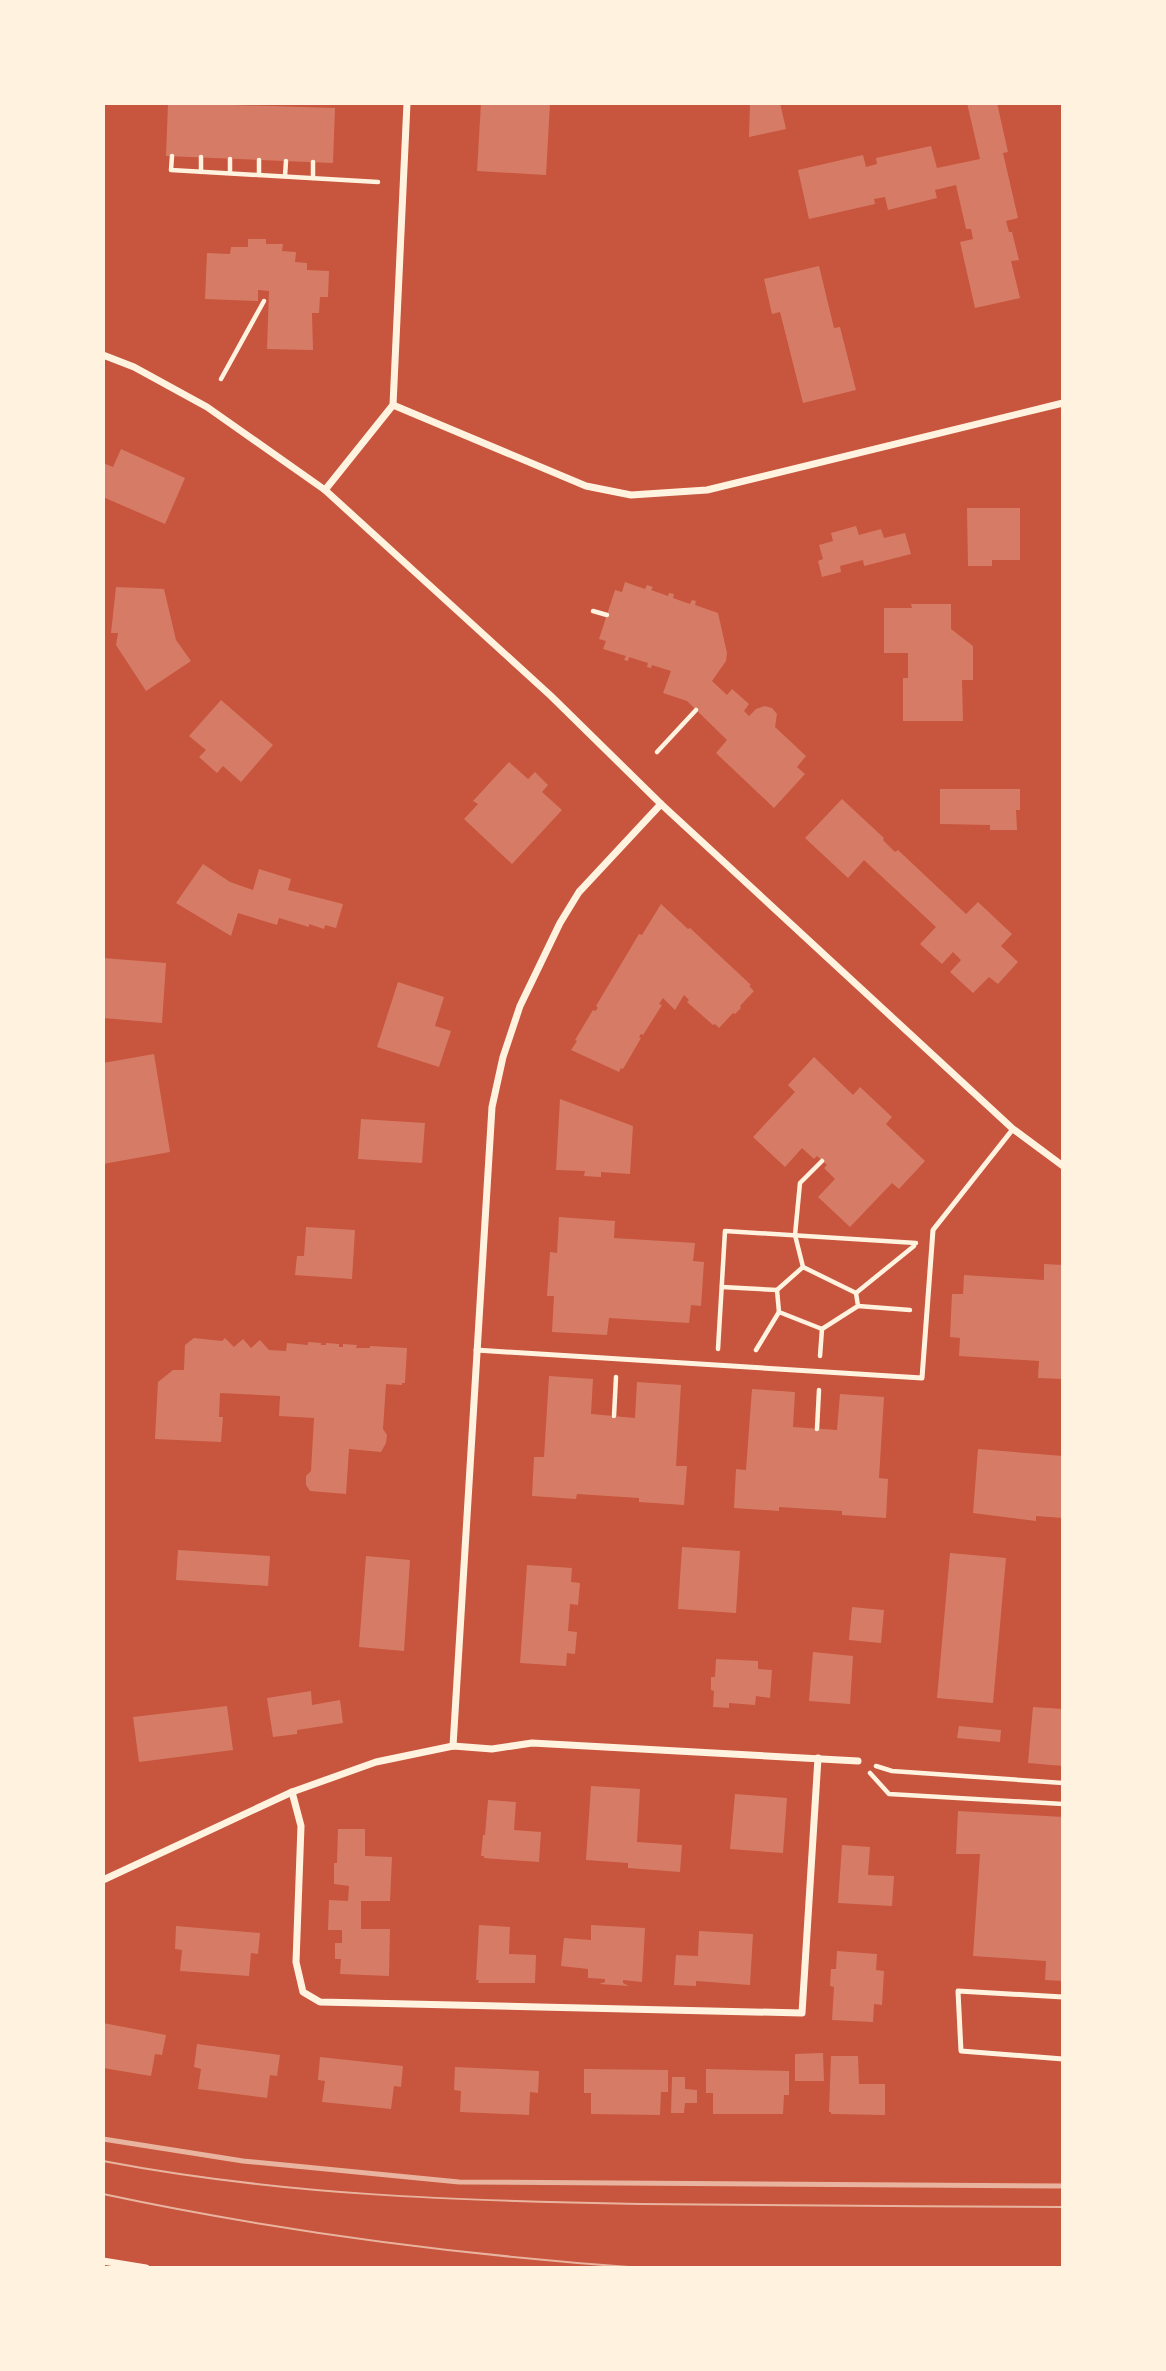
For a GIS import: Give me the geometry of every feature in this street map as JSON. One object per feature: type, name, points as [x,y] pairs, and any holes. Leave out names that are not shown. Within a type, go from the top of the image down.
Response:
[{"type":"street","points":[[325,490],[393,405],[407,103]]},
{"type":"street","points":[[103,355],[135,367],[207,407],[325,490],[551,696],[661,804],[1013,1129],[1063,1166]]},
{"type":"street","points":[[393,405],[586,486],[631,495],[707,490],[1063,403]]},
{"type":"street","points":[[453,1746],[492,1107],[503,1057],[520,1006],[560,923],[579,892],[661,804]]},
{"type":"street","points":[[103,1880],[292,1792],[376,1762],[453,1746],[492,1749],[532,1743],[858,1761]]},
{"type":"street","points":[[292,1792],[301,1826],[296,1962],[303,1992],[320,2003],[802,2013],[818,1758]]},
{"type":"street","points":[[103,2260],[146,2268]]},
{"type":"lane","points":[[476,1350],[922,1378],[933,1230],[1013,1129]]},
{"type":"lane","points":[[1063,1997],[958,1991],[961,2051],[1063,2059]]},
{"type":"path","points":[[172,156],[171,170],[378,182]]},
{"type":"path","points":[[201,157],[201,172]]},
{"type":"path","points":[[230,159],[230,173]]},
{"type":"path","points":[[259,160],[259,175]]},
{"type":"path","points":[[285,176],[286,161]]},
{"type":"path","points":[[313,162],[313,178]]},
{"type":"path","points":[[222,379],[264,301]]},
{"type":"path","points":[[593,611],[607,615]]},
{"type":"path","points":[[657,752],[696,710]]},
{"type":"path","points":[[822,1161],[800,1183],[795,1235],[803,1267],[856,1293]]},
{"type":"path","points":[[717,1365],[726,1231],[918,1243],[856,1293]]},
{"type":"path","points":[[722,1287],[777,1290],[803,1267]]},
{"type":"path","points":[[751,1367],[753,1354],[779,1312],[777,1290]]},
{"type":"path","points":[[856,1293],[858,1306]]},
{"type":"path","points":[[779,1312],[822,1329],[858,1306],[926,1312]]},
{"type":"path","points":[[614,1416],[617,1359]]},
{"type":"path","points":[[817,1429],[819,1372]]},
{"type":"path","points":[[858,1761],[892,1770],[1063,1783]]},
{"type":"path","points":[[858,1761],[889,1794],[1063,1804]]},
{"type":"building","points":[[168,103],[335,108],[333,163],[166,156]]},
{"type":"building","points":[[481,103],[550,103],[546,175],[477,171]]},
{"type":"building","points":[[750,103],[780,103],[786,129],[749,137]]},
{"type":"building","points":[[967,103],[997,103],[1008,152],[1003,153],[1018,218],[1006,221],[1009,232],[1012,232],[1019,260],[1011,261],[1020,298],[975,308],[960,242],[973,239],[971,229],[966,229],[956,185],[935,190],[937,198],[888,210],[885,197],[874,199],[875,204],[809,219],[798,170],[863,155],[866,167],[877,164],[876,158],[931,146],[937,168],[980,159]]},
{"type":"building","points":[[248,239],[266,239],[266,244],[283,244],[282,251],[296,252],[295,262],[307,263],[307,270],[329,271],[328,297],[320,297],[319,313],[312,313],[313,350],[267,349],[269,291],[258,290],[258,301],[205,299],[207,253],[230,254],[231,247],[248,247]]},
{"type":"building","points":[[819,266],[834,328],[840,327],[856,390],[803,403],[780,312],[772,314],[764,279]]},
{"type":"building","points":[[121,449],[185,478],[165,524],[103,497],[103,463],[113,467]]},
{"type":"building","points":[[967,508],[1020,508],[1020,560],[992,560],[992,566],[968,566]]},
{"type":"building","points":[[856,526],[859,535],[881,529],[884,538],[905,533],[911,554],[864,566],[863,560],[840,566],[841,572],[822,577],[818,561],[823,559],[819,545],[833,541],[831,533]]},
{"type":"building","points":[[625,582],[645,589],[647,585],[653,587],[651,590],[668,596],[669,593],[674,594],[673,598],[690,604],[692,600],[696,601],[695,605],[718,613],[727,653],[726,661],[712,681],[727,695],[732,689],[749,704],[744,711],[749,716],[756,709],[765,706],[772,708],[777,714],[775,727],[806,756],[797,767],[805,774],[774,808],[716,753],[727,740],[687,701],[663,693],[671,671],[652,665],[651,668],[647,667],[648,663],[629,657],[628,661],[624,660],[626,656],[603,649],[606,641],[599,639],[615,590],[622,592]]},
{"type":"building","points":[[116,587],[164,589],[176,640],[191,661],[146,691],[116,645],[118,633],[111,633]]},
{"type":"building","points":[[911,604],[951,604],[951,629],[973,646],[973,680],[962,680],[963,721],[903,721],[903,678],[908,678],[908,653],[884,653],[884,608],[912,608]]},
{"type":"building","points":[[221,700],[273,745],[241,782],[223,766],[217,773],[199,757],[206,750],[189,736]]},
{"type":"building","points":[[509,762],[528,779],[535,772],[548,785],[542,792],[562,810],[512,864],[464,819],[478,804],[473,801]]},
{"type":"building","points":[[940,789],[1020,789],[1020,810],[1016,810],[1017,830],[990,830],[990,825],[940,824]]},
{"type":"building","points":[[842,799],[884,838],[895,852],[898,850],[966,914],[978,902],[1012,934],[1001,946],[1018,962],[998,984],[989,977],[973,993],[950,972],[961,960],[953,952],[942,964],[920,944],[936,927],[864,860],[848,878],[805,838]]},
{"type":"building","points":[[203,864],[230,882],[253,890],[259,869],[291,879],[288,890],[343,904],[336,928],[325,925],[324,929],[309,924],[309,927],[279,918],[277,925],[238,913],[231,936],[176,903]]},
{"type":"building","points":[[661,904],[751,985],[749,986],[754,991],[741,1008],[719,1028],[687,1002],[689,1000],[684,995],[675,1010],[663,998],[659,1004],[662,1005],[619,1072],[571,1050],[639,934],[642,935]]},
{"type":"building","points":[[103,958],[166,963],[162,1023],[103,1018]]},
{"type":"building","points":[[398,982],[444,997],[435,1026],[451,1031],[439,1067],[377,1047]]},
{"type":"building","points":[[154,1054],[170,1152],[103,1164],[103,1063]]},
{"type":"building","points":[[814,1057],[853,1095],[860,1087],[892,1117],[886,1124],[925,1161],[899,1189],[892,1183],[850,1227],[818,1197],[835,1179],[824,1168],[827,1165],[817,1156],[814,1159],[802,1148],[785,1167],[753,1137],[795,1092],[788,1085]]},
{"type":"building","points":[[560,1099],[633,1126],[630,1174],[601,1172],[601,1177],[584,1176],[585,1171],[556,1170]]},
{"type":"building","points":[[361,1119],[425,1123],[422,1163],[358,1159]]},
{"type":"building","points":[[559,1217],[615,1221],[614,1238],[695,1243],[693,1261],[704,1262],[701,1306],[691,1305],[689,1323],[609,1318],[607,1335],[552,1332],[554,1296],[547,1296],[550,1252],[557,1253]]},
{"type":"building","points":[[306,1227],[355,1230],[352,1279],[295,1275],[297,1256],[304,1256]]},
{"type":"building","points":[[1044,1264],[1063,1265],[1063,1379],[1038,1378],[1039,1361],[959,1356],[960,1338],[950,1337],[952,1294],[963,1294],[964,1275],[1044,1280]]},
{"type":"building","points":[[194,1338],[222,1341],[225,1338],[234,1347],[243,1339],[251,1348],[260,1340],[269,1350],[286,1351],[287,1343],[308,1345],[308,1342],[321,1345],[339,1344],[339,1347],[343,1347],[343,1344],[357,1345],[356,1348],[407,1348],[405,1383],[386,1384],[383,1429],[387,1435],[381,1452],[349,1449],[346,1494],[310,1491],[306,1485],[306,1476],[311,1471],[314,1418],[279,1416],[280,1396],[220,1393],[219,1417],[223,1417],[221,1442],[155,1439],[158,1382],[173,1370],[184,1370],[185,1345]]},
{"type":"building","points":[[549,1376],[593,1379],[591,1414],[635,1418],[637,1382],[681,1385],[676,1466],[687,1466],[684,1505],[639,1502],[639,1498],[577,1494],[576,1499],[532,1496],[534,1457],[544,1457]]},
{"type":"building","points":[[752,1389],[795,1392],[793,1427],[837,1430],[840,1394],[884,1397],[879,1478],[888,1479],[886,1518],[842,1515],[842,1511],[779,1507],[779,1511],[734,1508],[736,1469],[746,1470]]},
{"type":"building","points":[[978,1449],[1063,1456],[1063,1518],[1036,1516],[1036,1521],[973,1513]]},
{"type":"building","points":[[682,1547],[740,1551],[736,1613],[678,1609]]},
{"type":"building","points":[[178,1550],[270,1556],[268,1586],[176,1580]]},
{"type":"building","points":[[950,1553],[1006,1558],[993,1703],[937,1698]]},
{"type":"building","points":[[366,1556],[410,1560],[404,1651],[359,1647]]},
{"type":"building","points":[[527,1565],[572,1568],[571,1582],[580,1583],[578,1605],[570,1604],[568,1631],[577,1632],[575,1654],[567,1653],[566,1666],[520,1663]]},
{"type":"building","points":[[852,1607],[884,1610],[881,1643],[849,1640]]},
{"type":"building","points":[[813,1652],[853,1656],[850,1704],[809,1701]]},
{"type":"building","points":[[716,1659],[758,1661],[758,1669],[772,1670],[770,1698],[756,1696],[755,1705],[729,1703],[729,1708],[713,1707],[711,1677],[715,1677]]},
{"type":"building","points":[[311,1691],[312,1705],[340,1700],[343,1723],[297,1730],[297,1734],[273,1737],[267,1698]]},
{"type":"building","points":[[227,1706],[233,1750],[139,1762],[133,1717]]},
{"type":"building","points":[[1033,1707],[1063,1709],[1063,1766],[1028,1763]]},
{"type":"building","points":[[959,1726],[1001,1730],[1000,1742],[957,1738]]},
{"type":"building","points":[[591,1786],[640,1789],[637,1842],[682,1845],[680,1872],[628,1868],[628,1863],[586,1860]]},
{"type":"building","points":[[735,1794],[787,1798],[783,1853],[730,1849]]},
{"type":"building","points":[[488,1800],[516,1802],[514,1830],[541,1832],[539,1862],[481,1856]]},
{"type":"building","points":[[958,1811],[1063,1817],[1063,1981],[1045,1980],[1046,1961],[973,1956],[980,1854],[956,1854]]},
{"type":"building","points":[[338,1829],[365,1829],[365,1856],[392,1857],[390,1901],[361,1901],[361,1929],[390,1929],[389,1976],[340,1974],[341,1959],[335,1959],[335,1943],[342,1943],[342,1930],[328,1930],[329,1900],[348,1901],[349,1886],[334,1884]]},
{"type":"building","points":[[842,1845],[870,1847],[868,1875],[894,1876],[892,1906],[838,1903]]},
{"type":"building","points":[[479,1925],[510,1927],[509,1954],[536,1955],[535,1983],[478,1983]]},
{"type":"building","points":[[591,1925],[645,1928],[642,1982],[623,1980],[623,1983],[629,1986],[599,1984],[605,1982],[605,1979],[588,1978],[588,1969],[561,1966],[564,1938],[591,1940]]},
{"type":"building","points":[[176,1926],[260,1933],[258,1954],[251,1953],[249,1976],[180,1971],[182,1950],[175,1949]]},
{"type":"building","points":[[699,1931],[753,1934],[750,1985],[696,1981],[696,1986],[674,1985],[676,1955],[698,1956]]},
{"type":"building","points":[[837,1951],[877,1954],[876,1970],[884,1971],[882,2005],[874,2004],[873,2022],[832,2020],[834,1987],[830,1986],[831,1969],[836,1969]]},
{"type":"building","points":[[103,2023],[166,2035],[162,2055],[155,2054],[151,2076],[103,2068]]},
{"type":"building","points":[[197,2044],[280,2055],[277,2076],[270,2075],[267,2098],[198,2089],[201,2069],[194,2067]]},
{"type":"building","points":[[823,2053],[824,2081],[795,2081],[795,2054]]},
{"type":"building","points":[[831,2056],[858,2056],[859,2084],[885,2084],[885,2115],[829,2112]]},
{"type":"building","points":[[320,2057],[403,2066],[401,2087],[394,2086],[391,2109],[322,2102],[325,2081],[318,2080]]},
{"type":"building","points":[[455,2067],[539,2071],[538,2093],[530,2092],[529,2115],[460,2112],[461,2091],[454,2090]]},
{"type":"building","points":[[584,2069],[668,2070],[668,2092],[661,2092],[660,2115],[591,2114],[591,2093],[584,2093]]},
{"type":"building","points":[[706,2069],[789,2071],[789,2095],[784,2095],[783,2114],[713,2114],[713,2093],[706,2093]]},
{"type":"building","points":[[672,2077],[685,2077],[685,2089],[697,2090],[697,2103],[685,2103],[684,2113],[671,2113]]},
{"type":"tram line","points":[[103,2161],[236,2182],[438,2198],[640,2204],[1063,2207]]},
{"type":"tram line","points":[[103,2194],[304,2231],[439,2249],[642,2268]]},
{"type":"railway","points":[[103,2139],[243,2161],[459,2182],[1063,2186]]}]
